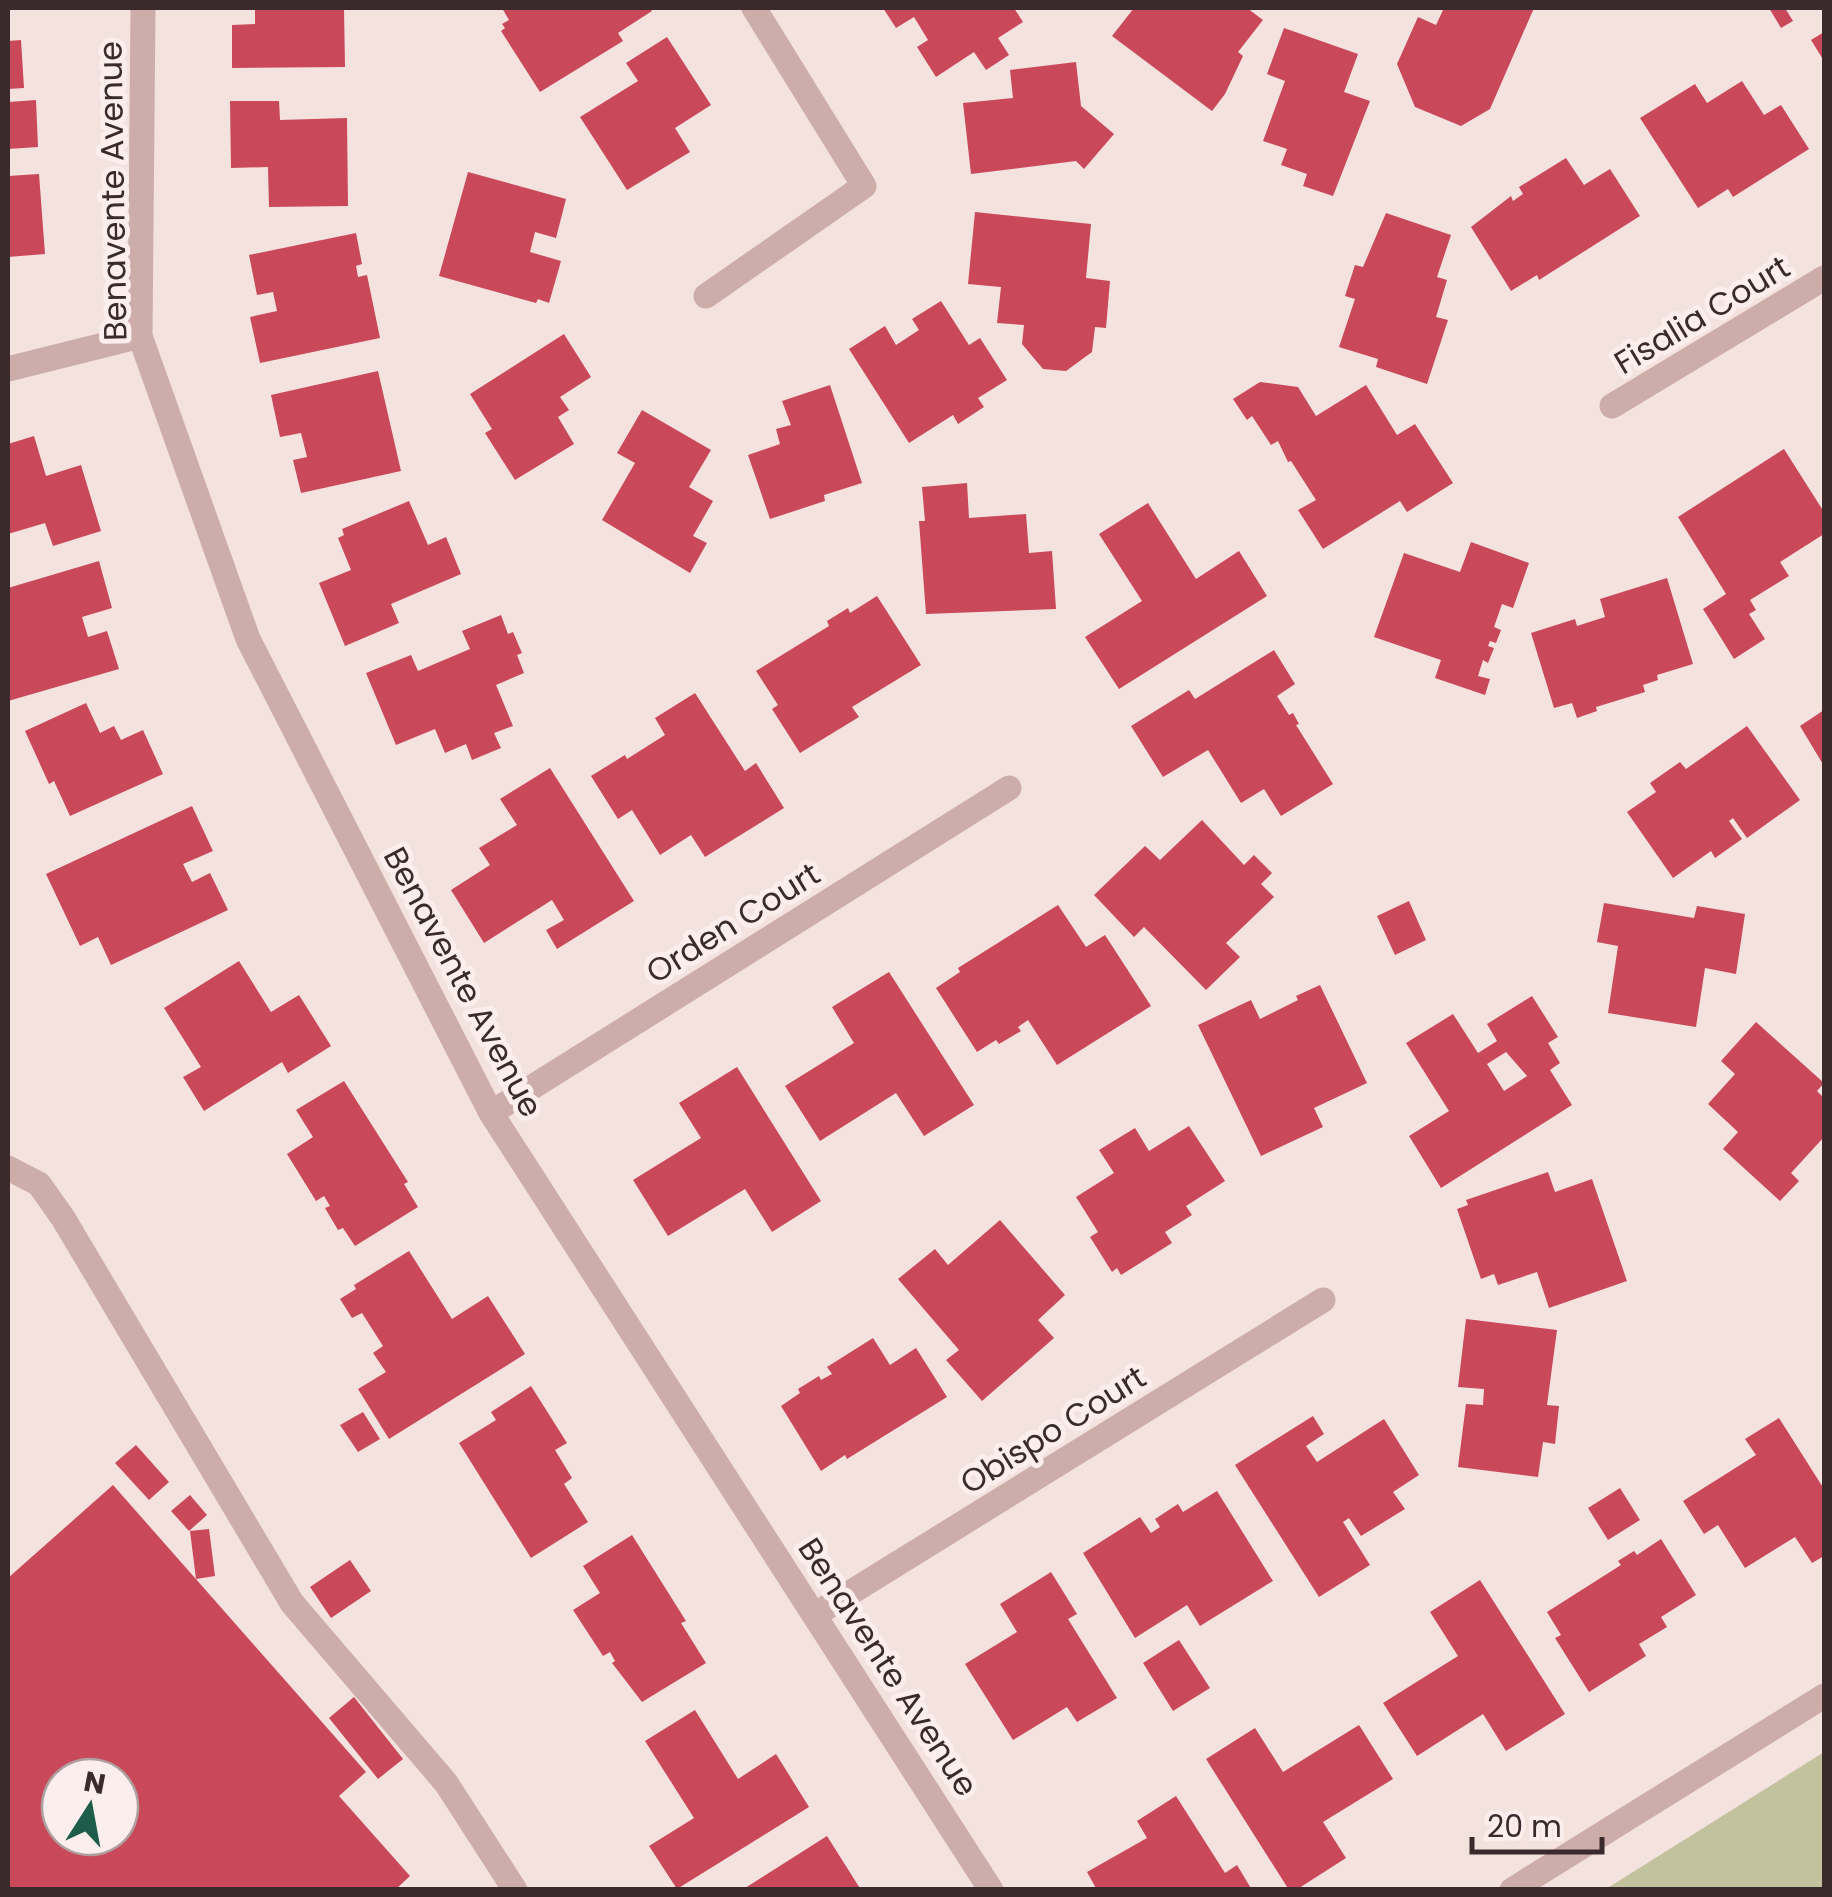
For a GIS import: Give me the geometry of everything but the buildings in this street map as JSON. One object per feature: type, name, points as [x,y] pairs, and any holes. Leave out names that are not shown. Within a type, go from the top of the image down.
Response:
[{"type":"street","name":"Benavente Avenue","points":[[143,8],[140,336],[248,638],[491,1113],[992,1890]]},
{"type":"street","points":[[706,296],[864,186],[754,8]]},
{"type":"street","name":"Fisalia Court","points":[[1612,406],[1824,278]]},
{"type":"street","points":[[8,370],[140,336]]},
{"type":"street","name":"Orden Court","points":[[491,1113],[1009,788]]},
{"type":"street","points":[[8,1168],[39,1184],[63,1218],[292,1602],[446,1782],[515,1890]]},
{"type":"street","name":"Obispo Court","points":[[816,1614],[1323,1300]]},
{"type":"street","points":[[1512,1890],[1824,1696]]},
{"type":"green space","points":[[1824,1752],[1824,1889],[1606,1889]]}]
